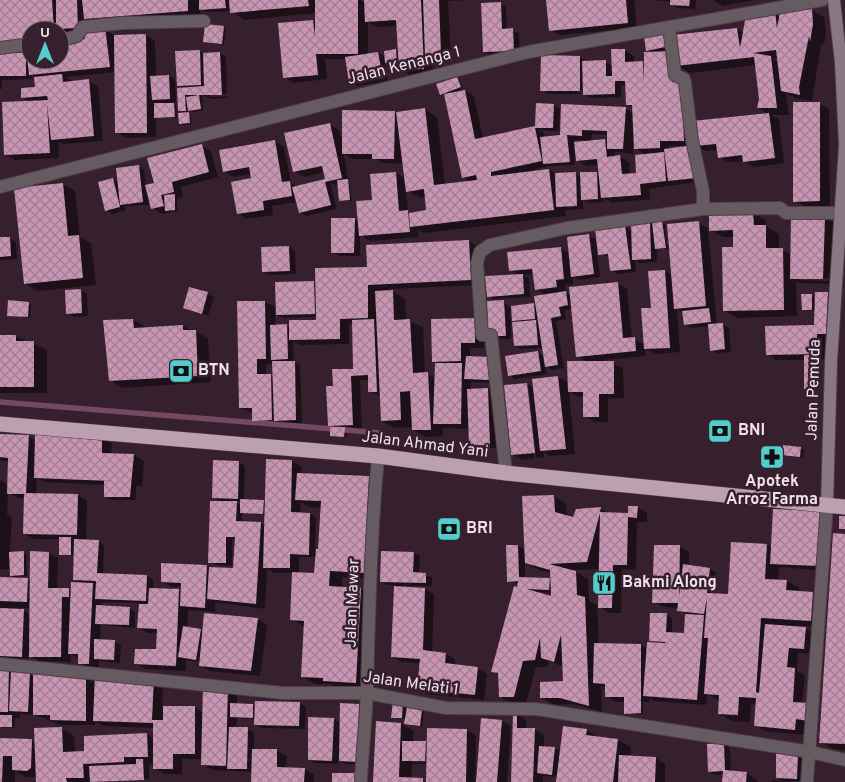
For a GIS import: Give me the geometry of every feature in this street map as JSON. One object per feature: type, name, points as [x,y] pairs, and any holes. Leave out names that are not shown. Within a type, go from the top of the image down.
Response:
[{"type":"highway","name":"Jalan Ahmad Yani","points":[[0,424],[378,456],[506,474],[845,507]]},
{"type":"street","name":"Jalan Kenanga 1","points":[[0,187],[528,52],[822,0]]},
{"type":"street","name":"Jalan Pemuda","points":[[808,782],[827,505],[831,362],[844,145],[841,63],[834,0]]},
{"type":"street","points":[[70,38],[77,36],[83,27],[122,23],[204,22]]},
{"type":"street","points":[[669,27],[675,75],[684,79],[685,83],[692,140],[703,191],[703,209]]},
{"type":"street","points":[[0,48],[20,45]]},
{"type":"street","points":[[506,474],[491,335],[482,335],[477,263],[480,252],[490,245],[567,228],[703,209],[780,208],[786,213],[840,213]]},
{"type":"street","name":"Jalan Mawar","points":[[361,782],[378,456]]},
{"type":"street","name":"Jalan Melati 1","points":[[0,664],[283,693],[367,693],[446,708],[536,709],[811,752],[845,760]]},
{"type":"building","points":[[0,0],[52,0],[53,20],[20,20],[20,44],[0,45]]},
{"type":"building","points":[[56,0],[77,0],[78,28],[70,28],[70,20],[56,20]]},
{"type":"building","points":[[82,0],[188,0],[188,11],[84,19]]},
{"type":"building","points":[[199,0],[225,0],[226,8],[199,10]]},
{"type":"building","points":[[229,0],[308,0],[309,6],[230,13]]},
{"type":"building","points":[[315,0],[358,0],[358,54],[316,54],[318,75],[283,78],[278,23],[313,20],[315,36]]},
{"type":"building","points":[[364,0],[421,0],[424,69],[399,70],[396,20],[365,22]]},
{"type":"building","points":[[423,0],[439,0],[441,54],[425,55]]},
{"type":"building","points":[[546,0],[626,0],[628,23],[549,31]]},
{"type":"building","points":[[670,0],[690,0],[689,6],[670,5]]},
{"type":"building","points":[[501,2],[502,29],[513,28],[514,51],[483,52],[481,3]]},
{"type":"building","points":[[812,9],[813,24],[799,87],[800,95],[781,91],[776,50],[753,53],[771,56],[777,108],[757,108],[759,99],[754,57],[676,66],[672,35],[737,28],[740,48],[746,15],[775,11],[777,28],[780,12]]},
{"type":"building","points":[[205,24],[224,26],[222,44],[203,42]]},
{"type":"building","points":[[105,27],[110,67],[29,75],[28,70],[70,70],[70,41],[85,39],[84,30]]},
{"type":"building","points":[[668,31],[670,46],[646,51],[644,36]]},
{"type":"building","points":[[146,34],[147,133],[115,133],[114,35]]},
{"type":"building","points":[[396,49],[397,62],[385,63],[384,51]]},
{"type":"building","points":[[611,49],[625,49],[625,62],[643,61],[644,83],[644,52],[671,51],[672,82],[682,82],[684,141],[660,141],[660,148],[634,149],[632,105],[626,105],[625,81],[615,81],[615,94],[583,95],[582,61],[606,60],[606,76],[612,76]]},
{"type":"building","points":[[200,50],[201,85],[177,86],[175,51]]},
{"type":"building","points":[[220,52],[222,95],[185,95],[186,111],[178,111],[177,88],[204,86],[203,53]]},
{"type":"building","points":[[378,52],[383,78],[349,83],[345,57]]},
{"type":"building","points":[[0,53],[20,53],[20,70],[26,70],[26,76],[0,76]]},
{"type":"building","points":[[541,55],[580,56],[580,91],[540,91]]},
{"type":"building","points":[[62,74],[63,82],[89,79],[94,136],[51,140],[47,104],[50,153],[4,155],[2,102],[48,100],[47,96],[21,98],[21,88],[35,87],[34,77]]},
{"type":"building","points":[[169,75],[170,99],[152,100],[150,76]]},
{"type":"building","points":[[457,77],[461,87],[440,95],[436,84]]},
{"type":"building","points":[[465,90],[475,139],[535,126],[536,103],[554,104],[553,128],[535,128],[542,161],[491,172],[491,176],[549,169],[554,210],[410,227],[409,213],[426,210],[424,189],[406,192],[396,112],[425,108],[434,185],[477,180],[476,175],[462,178],[444,94]]},
{"type":"building","points":[[199,95],[201,109],[188,111],[186,97]]},
{"type":"building","points":[[793,102],[820,102],[820,201],[793,202]]},
{"type":"building","points":[[154,103],[174,103],[175,117],[154,118]]},
{"type":"building","points":[[561,104],[626,107],[623,149],[607,149],[607,131],[582,130],[582,136],[567,135],[570,162],[543,164],[540,137],[560,135]]},
{"type":"building","points":[[342,110],[395,111],[394,159],[372,159],[372,154],[342,154]]},
{"type":"building","points":[[189,112],[190,123],[179,124],[178,113]]},
{"type":"building","points":[[769,113],[775,158],[743,162],[742,155],[718,158],[716,144],[695,146],[692,121]]},
{"type":"building","points":[[330,123],[342,178],[325,182],[331,205],[299,213],[292,187],[325,179],[322,166],[293,172],[284,133]]},
{"type":"building","points":[[605,139],[607,157],[620,155],[622,174],[636,173],[635,155],[664,152],[666,181],[640,184],[641,195],[601,198],[597,159],[576,161],[574,142]]},
{"type":"building","points":[[275,140],[282,182],[290,181],[292,196],[263,201],[264,210],[237,214],[231,182],[251,178],[249,167],[223,172],[219,150]]},
{"type":"building","points":[[202,144],[209,172],[172,182],[174,192],[161,195],[164,206],[151,209],[145,185],[154,183],[147,158]]},
{"type":"building","points":[[693,145],[696,178],[668,181],[664,149]]},
{"type":"building","points":[[139,165],[143,202],[120,205],[116,168]]},
{"type":"building","points":[[396,172],[399,211],[408,210],[410,232],[359,236],[356,201],[372,200],[370,174]]},
{"type":"building","points":[[576,172],[577,206],[556,207],[555,173]]},
{"type":"building","points":[[580,172],[597,172],[598,199],[581,200]]},
{"type":"building","points":[[113,178],[120,207],[105,211],[98,182]]},
{"type":"building","points":[[348,179],[350,200],[339,201],[337,180]]},
{"type":"building","points":[[63,183],[68,236],[79,235],[83,278],[24,284],[14,188]]},
{"type":"building","points":[[175,194],[175,210],[165,211],[164,195]]},
{"type":"building","points":[[709,212],[753,212],[754,225],[766,225],[766,248],[783,248],[784,310],[723,311],[722,247],[733,247],[733,230],[709,231]]},
{"type":"building","points":[[791,216],[825,217],[823,279],[790,279]]},
{"type":"building","points":[[331,218],[355,218],[354,253],[331,253]]},
{"type":"building","points":[[631,221],[650,221],[651,259],[632,260]]},
{"type":"building","points":[[662,221],[666,248],[655,249],[652,222]]},
{"type":"building","points":[[699,221],[706,306],[674,309],[667,224]]},
{"type":"building","points":[[625,225],[631,269],[610,271],[608,254],[598,255],[595,229]]},
{"type":"building","points":[[589,234],[594,274],[571,277],[567,237]]},
{"type":"building","points":[[0,237],[10,237],[11,256],[0,257]]},
{"type":"building","points":[[469,240],[471,280],[368,285],[368,318],[340,319],[340,339],[289,340],[289,320],[316,320],[315,268],[367,267],[366,245]]},
{"type":"building","points":[[289,246],[290,271],[262,272],[261,247]]},
{"type":"building","points":[[561,247],[564,279],[556,280],[557,287],[535,290],[532,269],[509,271],[507,252]]},
{"type":"building","points":[[665,270],[670,348],[644,349],[641,308],[651,308],[648,271]]},
{"type":"building","points":[[523,274],[524,294],[487,297],[485,276]]},
{"type":"building","points":[[314,281],[315,314],[276,315],[275,282]]},
{"type":"building","points":[[618,282],[623,338],[635,337],[636,351],[576,357],[569,287]]},
{"type":"building","points":[[189,287],[208,292],[202,314],[183,308]]},
{"type":"building","points":[[81,289],[82,313],[66,314],[65,290]]},
{"type":"building","points":[[393,290],[394,320],[410,319],[413,373],[428,372],[431,430],[412,430],[410,391],[400,392],[401,420],[381,421],[375,291]]},
{"type":"building","points":[[566,291],[568,305],[559,307],[561,316],[551,318],[558,365],[545,367],[534,296]]},
{"type":"building","points":[[815,292],[828,292],[826,334],[817,334],[817,354],[766,355],[765,326],[814,325]]},
{"type":"building","points":[[801,294],[812,294],[812,310],[802,310]]},
{"type":"building","points":[[8,300],[29,302],[28,317],[7,316]]},
{"type":"building","points":[[504,300],[506,336],[493,336],[493,329],[488,329],[487,301]]},
{"type":"building","points":[[237,301],[265,301],[266,359],[257,359],[257,374],[271,374],[272,420],[252,421],[252,408],[239,408]]},
{"type":"building","points":[[534,303],[535,319],[512,321],[511,306]]},
{"type":"building","points":[[709,308],[711,322],[684,325],[682,311]]},
{"type":"building","points":[[475,318],[475,343],[461,343],[461,361],[432,362],[431,319]]},
{"type":"building","points":[[133,319],[134,328],[183,325],[183,330],[196,330],[198,376],[109,381],[103,320]]},
{"type":"building","points":[[374,319],[377,392],[368,392],[368,375],[351,376],[353,425],[328,426],[326,386],[333,386],[332,369],[353,369],[352,320]]},
{"type":"building","points":[[536,320],[538,345],[514,346],[512,322]]},
{"type":"building","points":[[723,323],[725,349],[710,351],[708,324]]},
{"type":"building","points":[[287,324],[288,359],[271,360],[270,325]]},
{"type":"building","points":[[0,335],[16,335],[16,341],[34,341],[34,387],[0,387]]},
{"type":"building","points":[[538,351],[541,371],[508,376],[505,356]]},
{"type":"building","points":[[804,355],[812,355],[812,389],[804,389]]},
{"type":"building","points":[[466,356],[491,357],[490,380],[464,379]]},
{"type":"building","points":[[272,361],[295,361],[296,420],[274,421]]},
{"type":"building","points":[[567,361],[614,361],[614,394],[599,394],[599,417],[583,417],[583,392],[568,392]]},
{"type":"building","points":[[435,363],[462,363],[461,424],[433,424]]},
{"type":"building","points":[[558,376],[566,449],[540,451],[532,379]]},
{"type":"building","points":[[527,383],[535,453],[511,455],[504,385]]},
{"type":"building","points":[[488,388],[490,445],[469,446],[467,389]]},
{"type":"building","points":[[330,427],[345,427],[344,437],[330,436]]},
{"type":"building","points":[[0,434],[29,435],[26,493],[78,494],[77,535],[23,534],[24,494],[7,494],[8,458],[0,457]]},
{"type":"building","points":[[35,434],[102,436],[102,453],[134,454],[130,497],[104,497],[104,481],[112,481],[34,478]]},
{"type":"building","points":[[783,445],[801,447],[800,457],[781,455]]},
{"type":"building","points":[[266,459],[292,460],[291,512],[310,513],[309,555],[290,554],[290,568],[263,568]]},
{"type":"building","points":[[213,460],[239,461],[238,499],[212,498]]},
{"type":"building","points":[[297,473],[369,476],[364,573],[330,571],[329,586],[361,588],[356,683],[323,681],[323,678],[301,677],[304,621],[290,620],[292,572],[314,573],[316,549],[318,549],[321,501],[295,500]]},
{"type":"building","points":[[554,495],[555,512],[573,517],[576,509],[601,507],[600,512],[628,513],[628,506],[638,506],[637,518],[628,517],[627,565],[613,565],[612,608],[598,608],[600,513],[587,562],[549,564],[576,571],[577,595],[585,597],[589,706],[560,698],[540,698],[540,682],[563,681],[561,635],[554,662],[541,658],[540,638],[535,660],[523,661],[514,697],[499,697],[498,673],[491,672],[514,586],[517,587],[518,581],[507,582],[506,545],[518,545],[519,577],[550,578],[549,590],[527,589],[551,596],[550,570],[525,563],[522,496]]},
{"type":"building","points":[[240,499],[264,500],[263,514],[240,513]]},
{"type":"building","points":[[210,501],[237,501],[236,521],[261,522],[256,604],[207,599],[209,567],[233,568],[235,537],[226,537],[226,563],[208,563]]},
{"type":"building","points":[[773,509],[821,511],[819,566],[770,564]]},
{"type":"building","points":[[839,516],[845,516],[845,529],[839,529]]},
{"type":"building","points":[[833,533],[845,534],[845,744],[819,743]]},
{"type":"building","points":[[59,537],[71,537],[71,555],[59,555]]},
{"type":"building","points":[[74,539],[99,540],[97,573],[147,575],[146,601],[95,599],[96,581],[73,580]]},
{"type":"building","points":[[731,542],[767,544],[765,579],[787,580],[786,590],[813,592],[811,621],[761,618],[756,692],[759,693],[765,624],[806,627],[804,649],[789,648],[787,667],[795,668],[793,702],[810,703],[808,721],[796,719],[795,730],[754,726],[756,698],[739,697],[738,715],[718,714],[719,695],[704,694],[708,638],[704,638],[707,598],[704,614],[677,611],[678,603],[652,603],[654,545],[680,545],[679,597],[683,564],[710,568],[707,593],[728,594]]},
{"type":"building","points":[[24,551],[24,575],[10,576],[9,552]]},
{"type":"building","points":[[30,551],[49,552],[48,588],[69,588],[69,597],[62,597],[61,657],[29,657]]},
{"type":"building","points":[[381,551],[414,552],[413,572],[426,573],[426,583],[380,582]]},
{"type":"building","points":[[161,563],[207,565],[205,608],[180,606],[181,583],[161,582]]},
{"type":"building","points":[[0,577],[28,578],[27,602],[0,601]]},
{"type":"building","points":[[71,582],[93,583],[89,664],[78,664],[78,654],[68,654]]},
{"type":"building","points":[[394,586],[425,588],[423,650],[446,653],[445,663],[478,667],[475,695],[417,689],[420,659],[391,657]]},
{"type":"building","points":[[149,588],[179,589],[176,666],[134,664],[135,649],[156,649],[157,629],[137,628],[139,604],[148,604]]},
{"type":"building","points":[[96,605],[130,607],[129,625],[95,624]]},
{"type":"building","points":[[0,608],[24,609],[22,657],[0,656]]},
{"type":"building","points":[[204,613],[258,618],[251,671],[199,666]]},
{"type":"building","points":[[650,613],[667,613],[666,632],[684,633],[685,614],[704,615],[697,700],[643,696],[647,642],[666,642],[649,641]]},
{"type":"building","points":[[183,626],[201,629],[196,660],[178,657]]},
{"type":"building","points":[[94,639],[115,640],[114,660],[94,659]]},
{"type":"building","points":[[594,643],[641,644],[641,713],[624,714],[624,697],[605,697],[605,684],[593,683]]},
{"type":"building","points":[[0,666],[9,666],[8,712],[0,712]]},
{"type":"building","points":[[11,671],[30,672],[28,712],[9,711]]},
{"type":"building","points":[[33,672],[86,673],[86,721],[50,720],[50,715],[33,715]]},
{"type":"building","points":[[95,674],[154,677],[152,720],[163,720],[163,706],[195,706],[195,754],[173,754],[173,769],[153,769],[153,723],[93,721]]},
{"type":"building","points":[[203,685],[228,686],[226,766],[201,765]]},
{"type":"building","points":[[255,701],[300,702],[299,726],[254,725]]},
{"type":"building","points":[[393,701],[403,701],[402,718],[391,718]]},
{"type":"building","points":[[230,703],[253,704],[253,718],[230,717]]},
{"type":"building","points":[[340,703],[359,704],[358,762],[339,761]]},
{"type":"building","points":[[407,707],[422,710],[420,726],[404,724]]},
{"type":"building","points":[[513,713],[517,713],[517,728],[535,728],[533,782],[511,782]]},
{"type":"building","points":[[0,715],[12,715],[12,727],[0,727]]},
{"type":"building","points":[[308,717],[334,718],[332,761],[308,760]]},
{"type":"building","points":[[481,718],[502,720],[497,782],[476,782]]},
{"type":"building","points":[[376,721],[401,723],[399,777],[423,778],[423,782],[373,782]]},
{"type":"building","points":[[563,726],[587,729],[586,735],[618,739],[613,782],[556,782]]},
{"type":"building","points":[[62,727],[63,752],[84,751],[84,736],[147,733],[148,757],[124,757],[124,762],[83,764],[84,778],[66,778],[67,782],[36,782],[34,728]]},
{"type":"building","points":[[229,727],[248,727],[247,769],[227,769]]},
{"type":"building","points":[[427,728],[467,729],[466,782],[426,782]]},
{"type":"building","points":[[0,738],[32,739],[31,768],[27,771],[12,770],[12,756],[3,756],[2,782],[0,782]]},
{"type":"building","points":[[402,741],[426,741],[425,761],[402,761]]},
{"type":"building","points":[[724,743],[725,770],[747,772],[746,782],[722,782],[723,771],[708,772],[707,744]]},
{"type":"building","points":[[539,746],[555,747],[552,775],[537,773]]},
{"type":"building","points":[[252,749],[277,749],[277,767],[305,768],[304,782],[251,782]]},
{"type":"building","points":[[776,754],[798,754],[797,779],[776,778]]},
{"type":"building","points":[[619,755],[656,757],[655,782],[618,782]]},
{"type":"building","points":[[136,759],[143,759],[144,780],[90,782],[89,766],[136,764]]},
{"type":"building","points":[[332,773],[355,773],[355,782],[332,782]]},
{"type":"waterway","points":[[0,402],[382,433]]},
{"type":"place","name":"BTN","points":[[181,371]]},
{"type":"place","name":"BNI","points":[[720,431]]},
{"type":"place","name":"Apotek Arroz Farma","points":[[772,457]]},
{"type":"place","name":"BRI","points":[[449,529]]},
{"type":"place","name":"Bakmi Along","points":[[604,583]]}]
